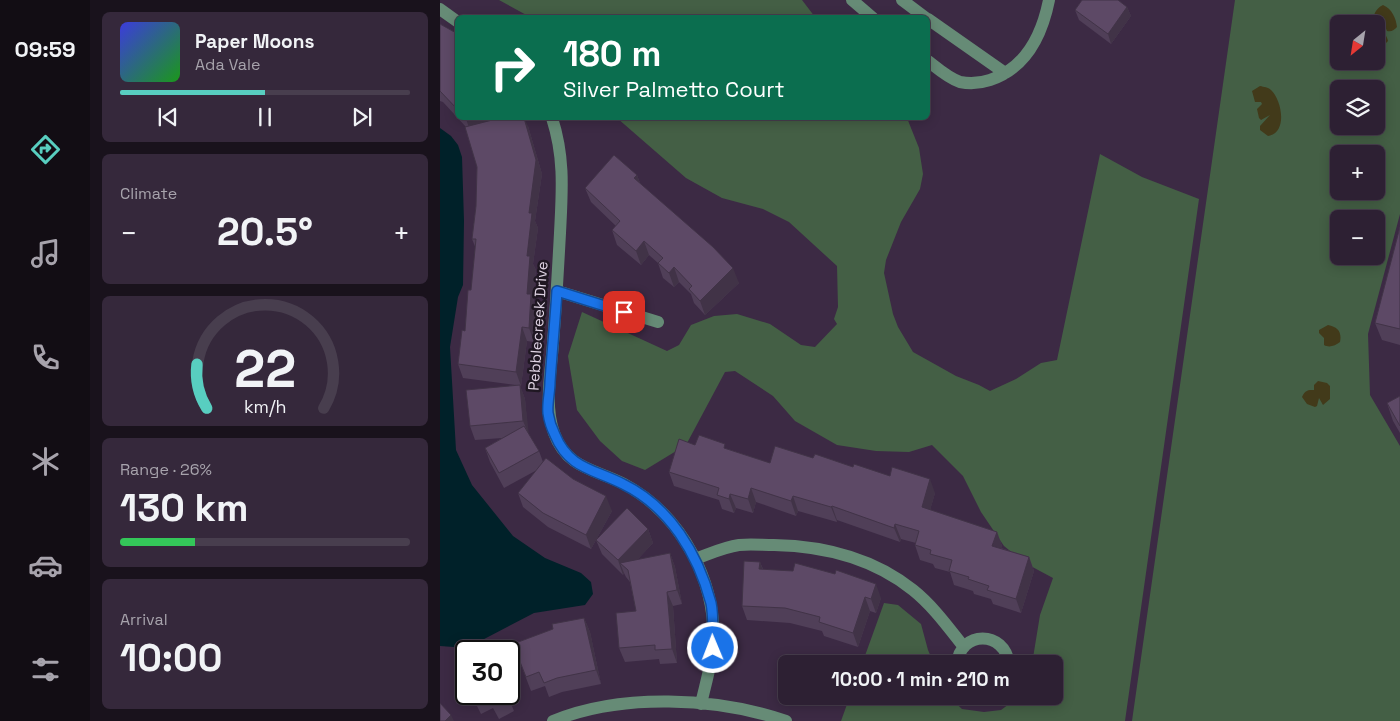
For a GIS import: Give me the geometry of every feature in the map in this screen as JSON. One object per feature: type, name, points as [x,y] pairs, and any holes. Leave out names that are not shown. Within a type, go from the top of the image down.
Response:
[{"type":"street","points":[[852,0],[870,15]]},
{"type":"street","points":[[902,0],[923,15]]},
{"type":"street","points":[[930,62],[958,81],[968,83],[985,82],[1005,73],[1020,62],[1033,45],[1042,29],[1049,0]]},
{"type":"street","points":[[440,9],[455,20]]},
{"type":"street","points":[[930,20],[1005,73]]},
{"type":"street","name":"Pebblecreek Drive","points":[[553,120],[562,164],[557,291],[548,412],[554,434],[562,449],[574,462],[587,470],[623,483],[650,501],[680,532],[695,559],[712,604],[713,648],[701,704]]},
{"type":"street","points":[[557,291],[658,322]]},
{"type":"street","points":[[695,559],[739,545],[759,544],[788,545],[816,549],[868,562],[889,572],[914,591],[934,610],[964,647]]},
{"type":"street","points":[[958,655],[967,643],[975,639],[984,638],[993,640],[1000,645],[1007,655]]},
{"type":"street","points":[[552,721],[604,706],[623,703],[701,704],[738,709],[786,721]]},
{"type":"green space","points":[[499,0],[802,0],[813,15],[526,15]]},
{"type":"green space","points":[[1235,0],[1400,0],[1400,214],[1368,334],[1370,395],[1400,446],[1400,721],[1132,721]]},
{"type":"green space","points":[[619,120],[908,120],[919,148],[923,174],[920,189],[901,222],[886,260],[884,273],[893,314],[898,327],[913,352],[956,376],[990,391],[1016,379],[1041,363],[1057,360],[1100,154],[1142,177],[1199,199],[1125,721],[841,721],[847,705],[958,705],[962,709],[984,712],[1001,710],[1008,705],[1063,705],[1063,655],[1033,655],[1040,615],[1053,578],[1025,563],[1004,546],[981,512],[963,476],[932,445],[909,452],[876,451],[837,445],[795,421],[773,396],[735,371],[725,372],[686,445],[645,470],[622,461],[600,441],[577,410],[568,356],[582,312],[667,351],[679,345],[691,325],[714,316],[737,314],[770,324],[801,345],[815,347],[837,324],[834,319],[838,307],[837,266],[789,222],[763,209],[722,198],[686,178]]},
{"type":"green space","points":[[884,603],[898,605],[921,624],[930,655],[865,655]]},
{"type":"sand","points":[[1383,5],[1393,14],[1397,27],[1393,31],[1387,31],[1385,15],[1374,15]]},
{"type":"sand","points":[[1260,86],[1271,90],[1280,108],[1281,123],[1274,134],[1268,136],[1260,130],[1260,126],[1270,115],[1261,120],[1259,118],[1257,109],[1262,104],[1261,102],[1255,102],[1252,91]]},
{"type":"sand","points":[[1328,325],[1337,329],[1340,333],[1340,342],[1326,346],[1319,330]]},
{"type":"sand","points":[[1318,381],[1327,383],[1330,386],[1330,399],[1323,405],[1319,398],[1315,407],[1307,404],[1302,397],[1307,391],[1314,390],[1314,385]]},
{"type":"water","points":[[440,128],[451,136],[458,145],[462,157],[463,285],[458,297],[450,347],[456,450],[472,485],[513,536],[545,558],[581,573],[591,582],[593,594],[585,605],[534,613],[482,640],[455,640],[455,647],[440,646]]},
{"type":"building","points":[[1082,0],[1118,0],[1127,7],[1108,34],[1075,10]]},
{"type":"building","points":[[440,24],[455,32],[455,107],[440,91]]},
{"type":"building","points":[[492,120],[525,120],[536,160],[529,213],[532,213],[527,256],[530,256],[527,294],[531,294],[529,328],[522,327],[516,372],[458,364],[462,330],[465,331],[468,290],[471,290],[476,239],[472,239],[476,206],[477,167],[465,127]]},
{"type":"building","points":[[614,155],[637,175],[634,178],[713,247],[733,268],[700,301],[689,289],[692,286],[674,267],[669,273],[658,263],[663,258],[644,241],[636,251],[612,230],[620,221],[585,188]]},
{"type":"building","points":[[1400,227],[1400,329],[1375,323]]},
{"type":"building","points":[[520,385],[523,421],[470,426],[466,390]]},
{"type":"building","points":[[1400,396],[1400,426],[1387,403]]},
{"type":"building","points":[[524,426],[539,451],[499,473],[485,448]]},
{"type":"building","points":[[699,435],[725,444],[724,448],[770,463],[775,446],[813,458],[815,454],[853,467],[854,464],[890,476],[892,467],[930,479],[922,507],[997,532],[992,546],[1029,557],[1016,599],[987,590],[989,586],[949,571],[952,560],[930,554],[931,550],[915,545],[919,531],[895,524],[894,528],[832,506],[793,496],[791,501],[751,488],[748,499],[730,494],[729,499],[717,495],[719,488],[669,472],[679,439],[695,445]]},
{"type":"building","points":[[546,458],[573,479],[606,496],[586,535],[543,513],[518,493]]},
{"type":"building","points":[[627,508],[648,529],[618,560],[596,540]]},
{"type":"building","points":[[670,553],[677,590],[667,592],[672,649],[655,650],[655,645],[619,648],[616,613],[636,611],[628,570],[620,563]]},
{"type":"building","points":[[744,561],[760,562],[759,569],[793,571],[795,563],[835,574],[836,570],[876,584],[871,599],[865,597],[853,633],[819,622],[820,617],[785,608],[742,606]]},
{"type":"building","points":[[584,618],[596,670],[557,678],[544,683],[539,672],[526,677],[520,662],[520,641],[553,629],[552,624]]},
{"type":"building","points":[[440,703],[451,715],[445,721],[440,721]]},
{"type":"route","points":[[624,312],[557,291],[548,412],[554,434],[562,449],[574,462],[587,470],[623,483],[638,492],[650,501],[680,532],[695,559],[712,604],[713,648]]}]
